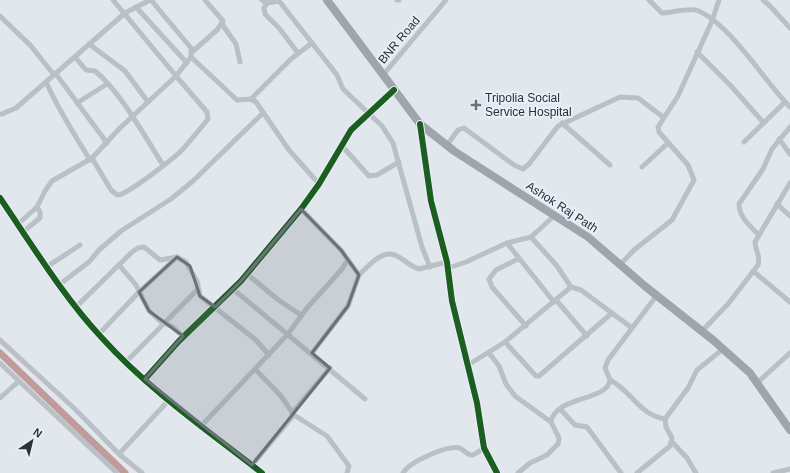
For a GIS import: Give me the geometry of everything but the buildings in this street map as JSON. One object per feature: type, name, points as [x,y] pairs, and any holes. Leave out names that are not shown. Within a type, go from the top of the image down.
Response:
[{"type":"main road","name":"Ashok Raj Path","points":[[327,0],[420,124],[447,145],[588,238],[724,349],[750,373],[790,430]]},
{"type":"street","points":[[46,82],[56,104],[111,190],[117,195],[120,196],[135,186],[182,150],[209,115],[114,0]]},
{"type":"street","points":[[2,114],[16,108],[125,13],[150,0],[191,48],[192,54],[237,100],[251,99],[256,102],[289,150],[319,184]]},
{"type":"street","points":[[205,0],[222,19],[222,24],[236,44],[240,62]]},
{"type":"street","points":[[262,0],[267,3],[279,1],[337,75],[343,89],[389,134],[399,162],[422,247],[430,267]]},
{"type":"street","name":"BNR Road","points":[[383,75],[446,0]]},
{"type":"street","points":[[649,0],[662,13],[695,10],[712,21],[735,42],[790,107]]},
{"type":"street","points":[[620,265],[634,250],[672,220],[692,188],[694,180],[693,174],[659,132],[658,128],[663,117],[678,96],[712,21],[719,0]]},
{"type":"street","points":[[763,0],[790,28]]},
{"type":"street","points":[[267,3],[263,10],[265,14],[280,28],[298,53]]},
{"type":"street","points":[[136,7],[187,62]]},
{"type":"street","points":[[0,16],[31,46],[55,74],[106,144]]},
{"type":"street","points":[[18,224],[37,207],[52,181],[91,159],[132,117],[176,76],[192,54],[222,24]]},
{"type":"street","points":[[251,99],[298,53],[312,43]]},
{"type":"street","points":[[89,44],[124,71],[148,102]]},
{"type":"street","points":[[697,52],[764,123]]},
{"type":"street","points":[[75,57],[86,70],[95,71],[107,84],[132,117],[163,165]]},
{"type":"street","points":[[77,103],[107,84]]},
{"type":"street","points":[[145,380],[183,337],[247,274],[319,184],[351,130],[394,90]]},
{"type":"street","points":[[447,145],[458,130],[464,128],[514,165],[523,169],[529,164],[553,132],[562,123],[620,97],[638,98],[663,117]]},
{"type":"street","points":[[744,142],[785,102]]},
{"type":"street","points":[[60,284],[81,270],[99,250],[121,231],[171,199],[193,181],[263,113]]},
{"type":"street","points":[[562,123],[610,165]]},
{"type":"street","points":[[420,124],[431,201],[448,265],[452,301],[477,403],[484,448],[497,473]]},
{"type":"street","points":[[758,234],[744,218],[739,210],[739,204],[763,168],[772,149],[790,127]]},
{"type":"street","points":[[780,139],[790,154]]},
{"type":"street","points":[[642,167],[668,143]]},
{"type":"street","points":[[342,146],[368,176],[376,175],[399,162]]},
{"type":"street","points":[[702,331],[728,304],[760,260],[755,248],[758,234],[790,183]]},
{"type":"street","points":[[0,198],[76,307],[98,334],[145,380],[262,473]]},
{"type":"street","points":[[777,204],[790,216]]},
{"type":"street","points":[[24,231],[40,218],[40,212],[37,207]]},
{"type":"street","points":[[300,209],[329,237],[359,275]]},
{"type":"street","points":[[312,353],[348,306],[359,275],[378,257],[387,254],[395,254],[419,269],[466,262],[507,243],[531,237],[554,216]]},
{"type":"street","points":[[531,237],[557,266],[571,287],[581,290],[632,328]]},
{"type":"street","points":[[507,243],[518,259],[586,336]]},
{"type":"street","points":[[48,266],[80,245]]},
{"type":"street","points":[[76,307],[132,252],[141,247],[149,250],[160,260],[177,257],[182,259],[190,266],[197,280],[200,296],[259,343],[269,355]]},
{"type":"street","points":[[98,334],[139,292],[177,257]]},
{"type":"street","points":[[518,259],[496,270],[489,279],[492,287],[526,326]]},
{"type":"street","points":[[201,426],[288,334],[301,315],[342,269],[347,261]]},
{"type":"street","points":[[119,265],[133,280],[146,307],[164,324],[173,327],[183,337]]},
{"type":"street","points":[[753,271],[790,302]]},
{"type":"street","points":[[247,274],[277,299],[301,315]]},
{"type":"street","points":[[468,365],[506,342],[571,287]]},
{"type":"street","points":[[126,362],[198,289]]},
{"type":"street","points":[[233,289],[312,353],[365,399]]},
{"type":"street","points":[[657,295],[606,364],[605,368],[610,380],[631,397],[646,413],[655,418],[666,419]]},
{"type":"street","points":[[506,342],[526,367],[536,376],[539,376],[612,313]]},
{"type":"street","points":[[0,340],[75,410],[119,454],[142,473]]},
{"type":"street","points":[[696,473],[687,458],[672,442],[672,438],[666,427],[666,419],[688,388],[697,370],[724,349]]},
{"type":"street","points":[[489,353],[499,366],[506,384],[515,396],[551,422],[559,438],[558,444],[547,455],[530,463],[518,473]]},
{"type":"street","points":[[756,383],[790,353]]},
{"type":"street","points":[[0,363],[114,472]]},
{"type":"street","points":[[252,465],[330,368]]},
{"type":"street","points":[[256,369],[281,396],[293,414],[330,439],[349,466],[347,473]]},
{"type":"street","points":[[551,422],[555,415],[578,399],[590,397],[604,390],[609,384],[610,380]]},
{"type":"street","points":[[0,398],[19,381]]},
{"type":"street","points":[[119,454],[169,400]]},
{"type":"street","points":[[561,410],[575,425],[587,427],[621,473]]},
{"type":"street","points":[[637,473],[670,446],[672,442]]},
{"type":"street","points":[[403,473],[411,464],[447,449],[460,448],[470,456],[484,448]]},
{"type":"street","points":[[773,473],[790,469]]},
{"type":"highlighted area","points":[[301,209],[341,250],[359,275],[348,306],[312,353],[330,368],[252,465],[145,379],[183,336],[149,311],[139,292],[177,257],[190,266],[200,296],[215,307],[241,281]]},
{"type":"waterway","points":[[0,353],[125,473]]},
{"type":"cycle path","points":[[145,379],[179,341],[241,281],[301,209],[319,184],[351,130],[394,90]]},
{"type":"cycle path","points":[[420,124],[431,201],[447,262],[452,301],[477,403],[484,448],[497,473]]},
{"type":"cycle path","points":[[0,198],[61,288],[88,322],[120,357],[159,392],[262,473]]},
{"type":"place","name":"Tripolia Social Service Hospital","points":[[476,105]]}]
